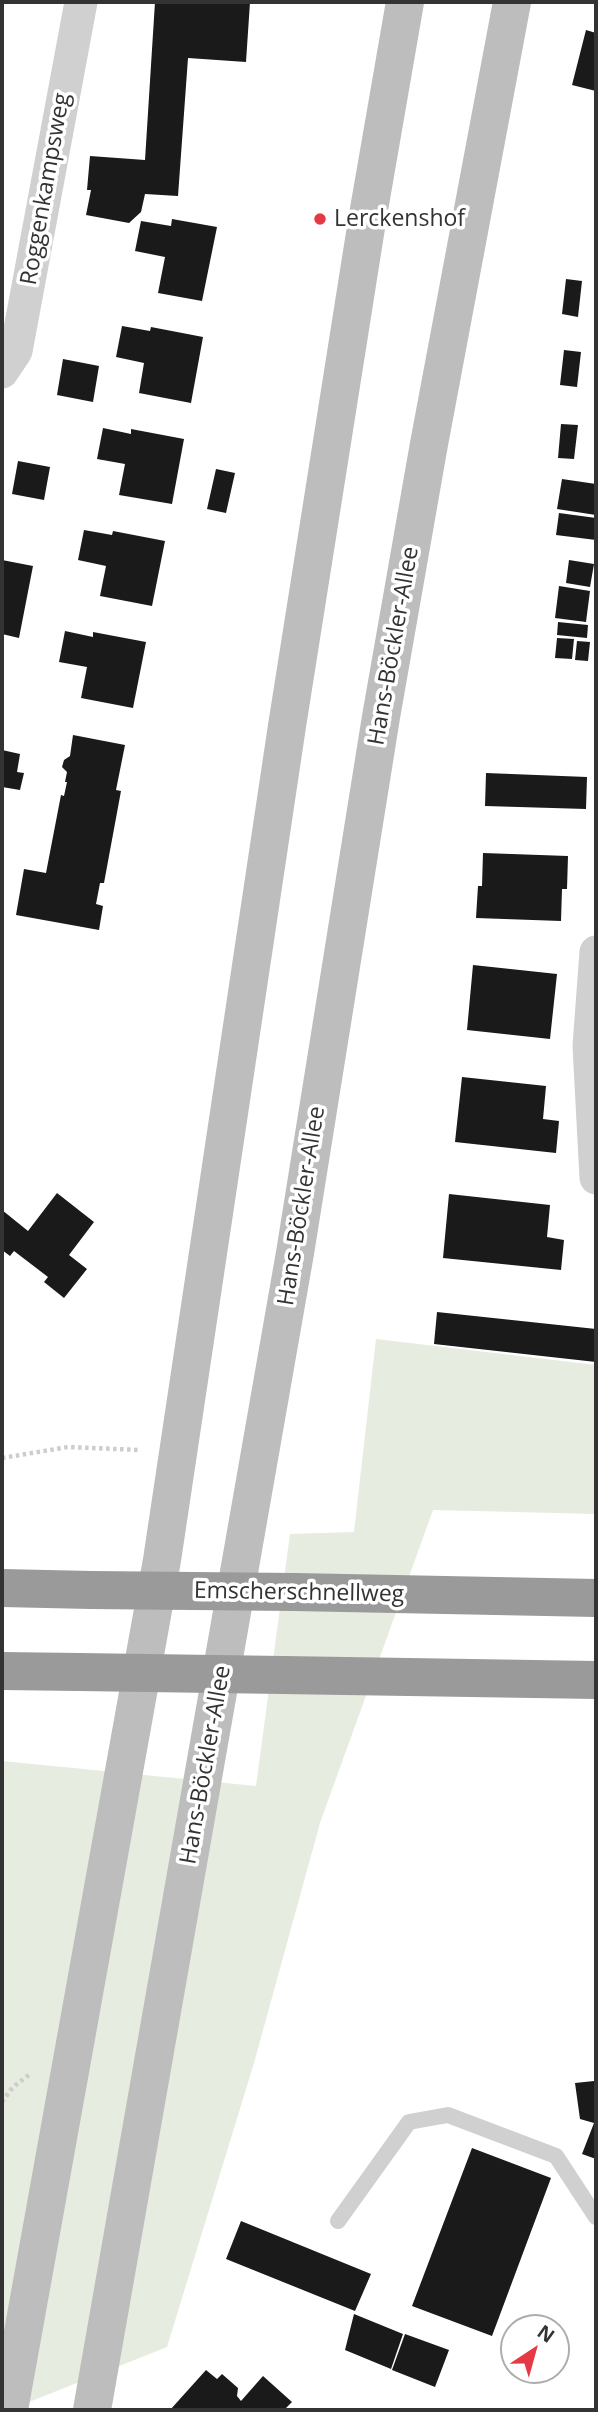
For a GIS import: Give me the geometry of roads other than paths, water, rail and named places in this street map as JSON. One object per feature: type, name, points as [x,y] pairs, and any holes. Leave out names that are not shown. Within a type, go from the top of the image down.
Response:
[{"type":"highway","name":"Emscherschnellweg","points":[[2,1588],[596,1598]]},
{"type":"highway","points":[[2,1671],[596,1680]]},
{"type":"street","name":"Roggenkampsweg","points":[[2,372],[16,351],[81,2]]},
{"type":"street","points":[[9,2410],[180,1452],[286,726],[405,2]]},
{"type":"street","name":"Hans-Böckler-Allee","points":[[92,2410],[295,1253],[381,718],[512,2]]},
{"type":"street","points":[[596,952],[589,1046],[596,1178]]},
{"type":"lane","points":[[338,2221],[409,2122],[448,2115],[556,2157],[596,2217]]},
{"type":"place","name":"Lerckenshof","points":[[320,219]]}]
